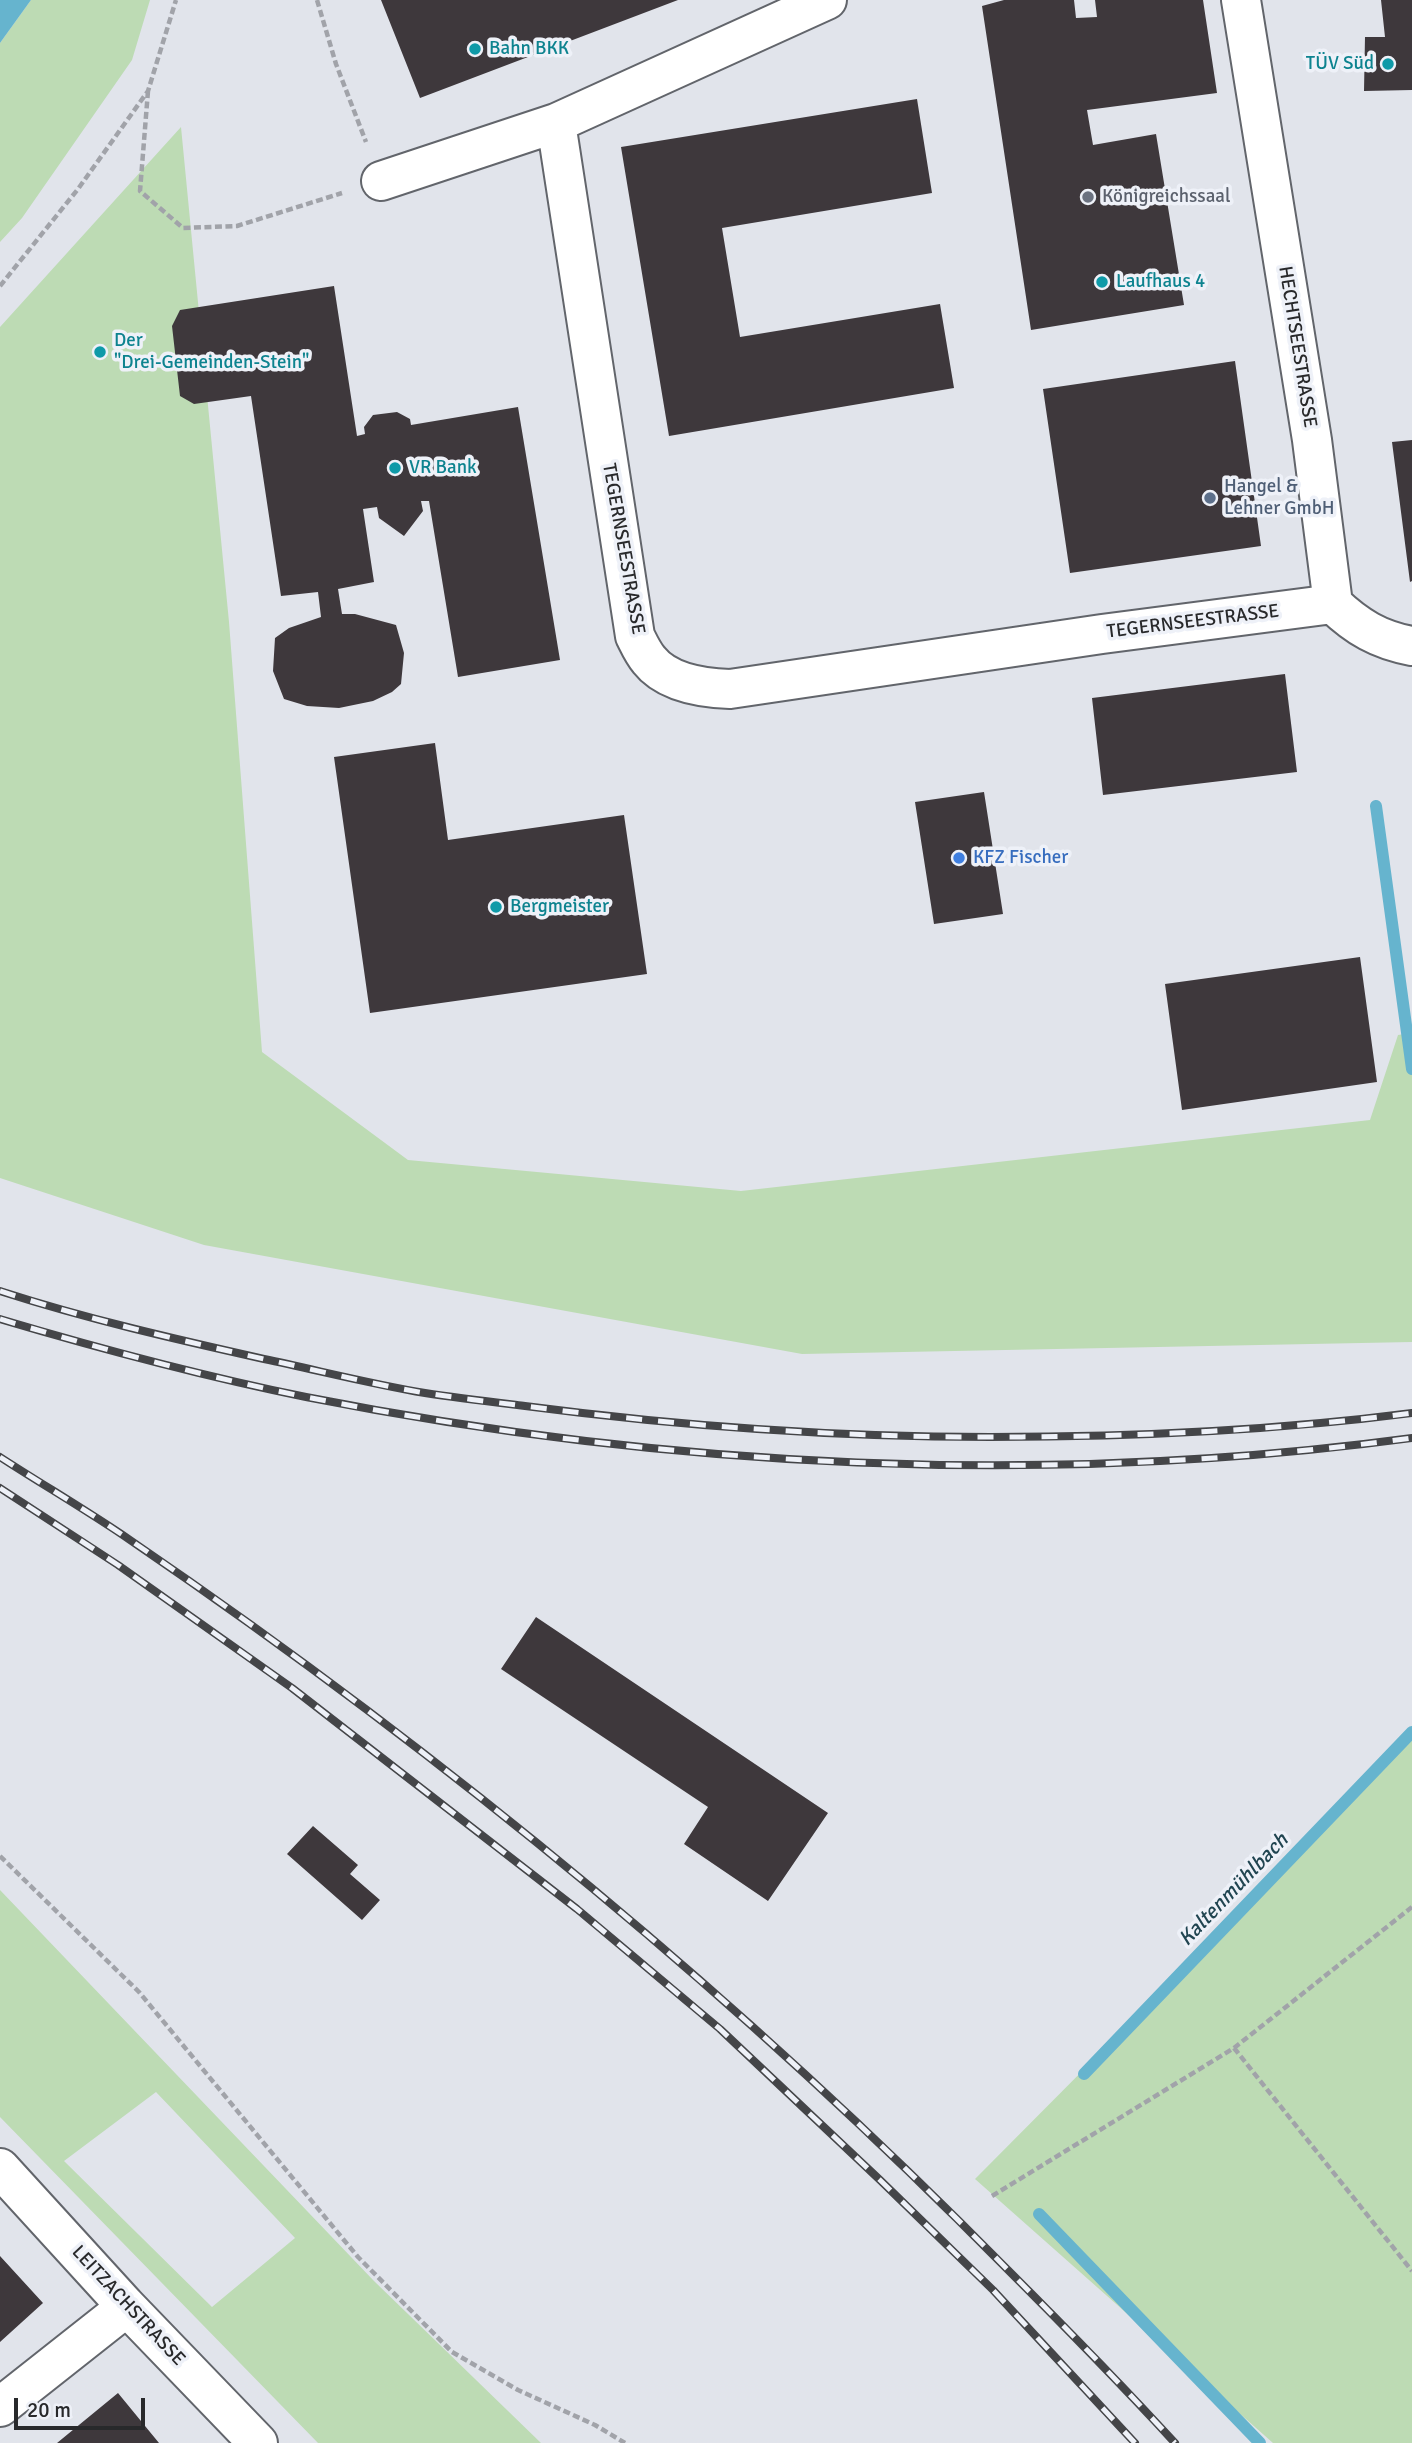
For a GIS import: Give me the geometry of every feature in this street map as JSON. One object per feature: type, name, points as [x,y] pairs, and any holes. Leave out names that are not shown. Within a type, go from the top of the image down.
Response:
[{"type":"street","points":[[381,181],[556,123],[827,0]]},
{"type":"street","name":"HECHTSEESTRASSE","points":[[1241,0],[1312,440],[1333,604]]},
{"type":"street","name":"TEGERNSEESTRASSE","points":[[556,123],[635,636],[649,662],[673,678],[704,688],[730,689],[1115,632],[1333,604]]},
{"type":"street","points":[[1333,604],[1350,621],[1374,636],[1412,646]]},
{"type":"street","name":"LEITZACHSTRASSE","points":[[0,2168],[125,2305],[258,2443]]},
{"type":"street","points":[[0,2407],[114,2317],[125,2305]]},
{"type":"path","points":[[176,0],[148,91],[140,191],[183,229],[237,226],[381,181],[336,64],[317,0]]},
{"type":"path","points":[[0,286],[78,189],[148,91]]},
{"type":"path","points":[[0,1856],[139,1992],[358,2257],[452,2352],[518,2390],[595,2424],[625,2443]]},
{"type":"path","points":[[992,2196],[1234,2048],[1412,1907]]},
{"type":"path","points":[[1234,2048],[1412,2272]]},
{"type":"green space","points":[[31,0],[150,0],[132,60],[22,218],[0,242],[0,43]]},
{"type":"green space","points":[[181,127],[229,622],[262,1052],[408,1160],[741,1191],[1370,1120],[1398,1035],[1412,1033],[1412,1342],[802,1354],[204,1245],[0,1178],[0,327]]},
{"type":"green space","points":[[1412,1739],[1412,2443],[1273,2443],[975,2179]]},
{"type":"green space","points":[[0,1890],[374,2281],[541,2443],[318,2443],[0,2117]],"holes":[[[156,2092],[295,2238],[212,2307],[64,2161]]]},
{"type":"water","points":[[0,0],[31,0],[0,43]]},
{"type":"building","name":"Bahn BKK","points":[[381,0],[678,0],[420,98]]},
{"type":"building","points":[[1004,0],[1074,0],[1076,18],[1097,17],[1095,0],[1203,0],[1217,93],[1087,110],[1093,145],[1156,134],[1184,305],[1031,330],[982,6]]},
{"type":"building","name":"TÜV Süd","points":[[1381,0],[1412,0],[1412,90],[1364,91],[1365,37],[1385,37]]},
{"type":"building","points":[[917,99],[932,193],[722,228],[740,337],[940,304],[954,388],[669,436],[621,147]]},
{"type":"building","name":"VR Bank","points":[[334,286],[357,436],[365,434],[364,427],[373,415],[397,412],[410,419],[411,425],[518,407],[560,660],[458,677],[429,501],[421,501],[423,511],[404,536],[379,518],[377,507],[363,509],[374,582],[338,589],[342,614],[355,614],[396,625],[404,653],[401,684],[392,692],[373,701],[339,708],[307,706],[284,699],[273,671],[275,638],[289,628],[321,617],[318,592],[281,596],[251,396],[194,404],[180,396],[172,326],[180,310]]},
{"type":"building","points":[[1235,361],[1261,546],[1070,573],[1043,389]]},
{"type":"building","points":[[1412,440],[1412,581],[1410,582],[1392,442]]},
{"type":"building","points":[[1285,674],[1297,772],[1103,795],[1092,698]]},
{"type":"building","name":"Bergmeister","points":[[435,743],[448,840],[624,815],[647,974],[370,1013],[334,757]]},
{"type":"building","name":"KFZ Fischer","points":[[984,792],[1003,914],[934,924],[915,802]]},
{"type":"building","points":[[1360,957],[1377,1082],[1182,1110],[1165,984]]},
{"type":"building","points":[[536,1617],[828,1813],[768,1901],[684,1844],[708,1807],[501,1669]]},
{"type":"building","points":[[313,1826],[358,1865],[350,1874],[380,1900],[362,1920],[287,1854]]},
{"type":"building","points":[[0,2256],[43,2303],[0,2342]]},
{"type":"building","points":[[118,2393],[159,2443],[57,2443]]},
{"type":"waterway","name":"Kaltenmühlbach","points":[[1376,806],[1412,1069]]},
{"type":"waterway","name":"Kaltenmühlbach","points":[[1084,2074],[1412,1732]]},
{"type":"waterway","points":[[1039,2214],[1260,2443]]},
{"type":"railway","points":[[0,1291],[164,1336],[405,1389],[583,1413],[699,1425],[873,1435],[1043,1437],[1254,1429],[1412,1413]]},
{"type":"railway","points":[[0,1319],[152,1361],[306,1397],[442,1421],[580,1440],[718,1454],[857,1462],[996,1465],[1135,1462],[1274,1453],[1412,1438]]},
{"type":"railway","points":[[0,1457],[114,1529],[247,1622],[476,1794],[587,1884],[696,1977],[907,2170],[1072,2334],[1175,2443]]},
{"type":"railway","points":[[0,1488],[118,1565],[292,1688],[577,1909],[720,2029],[993,2290],[1135,2443]]},
{"type":"place","name":"Bahn BKK","points":[[475,49]]},
{"type":"place","name":"TÜV Süd","points":[[1388,64]]},
{"type":"place","name":"Königreichssaal","points":[[1088,197]]},
{"type":"place","name":"Laufhaus 4","points":[[1102,282]]},
{"type":"place","name":"Der \"Drei-Gemeinden-Stein\"","points":[[100,352]]},
{"type":"place","name":"VR Bank","points":[[395,468]]},
{"type":"place","name":"Hangel & Lehner GmbH","points":[[1210,498]]},
{"type":"place","name":"KFZ Fischer","points":[[959,858]]},
{"type":"place","name":"Bergmeister","points":[[496,907]]}]
